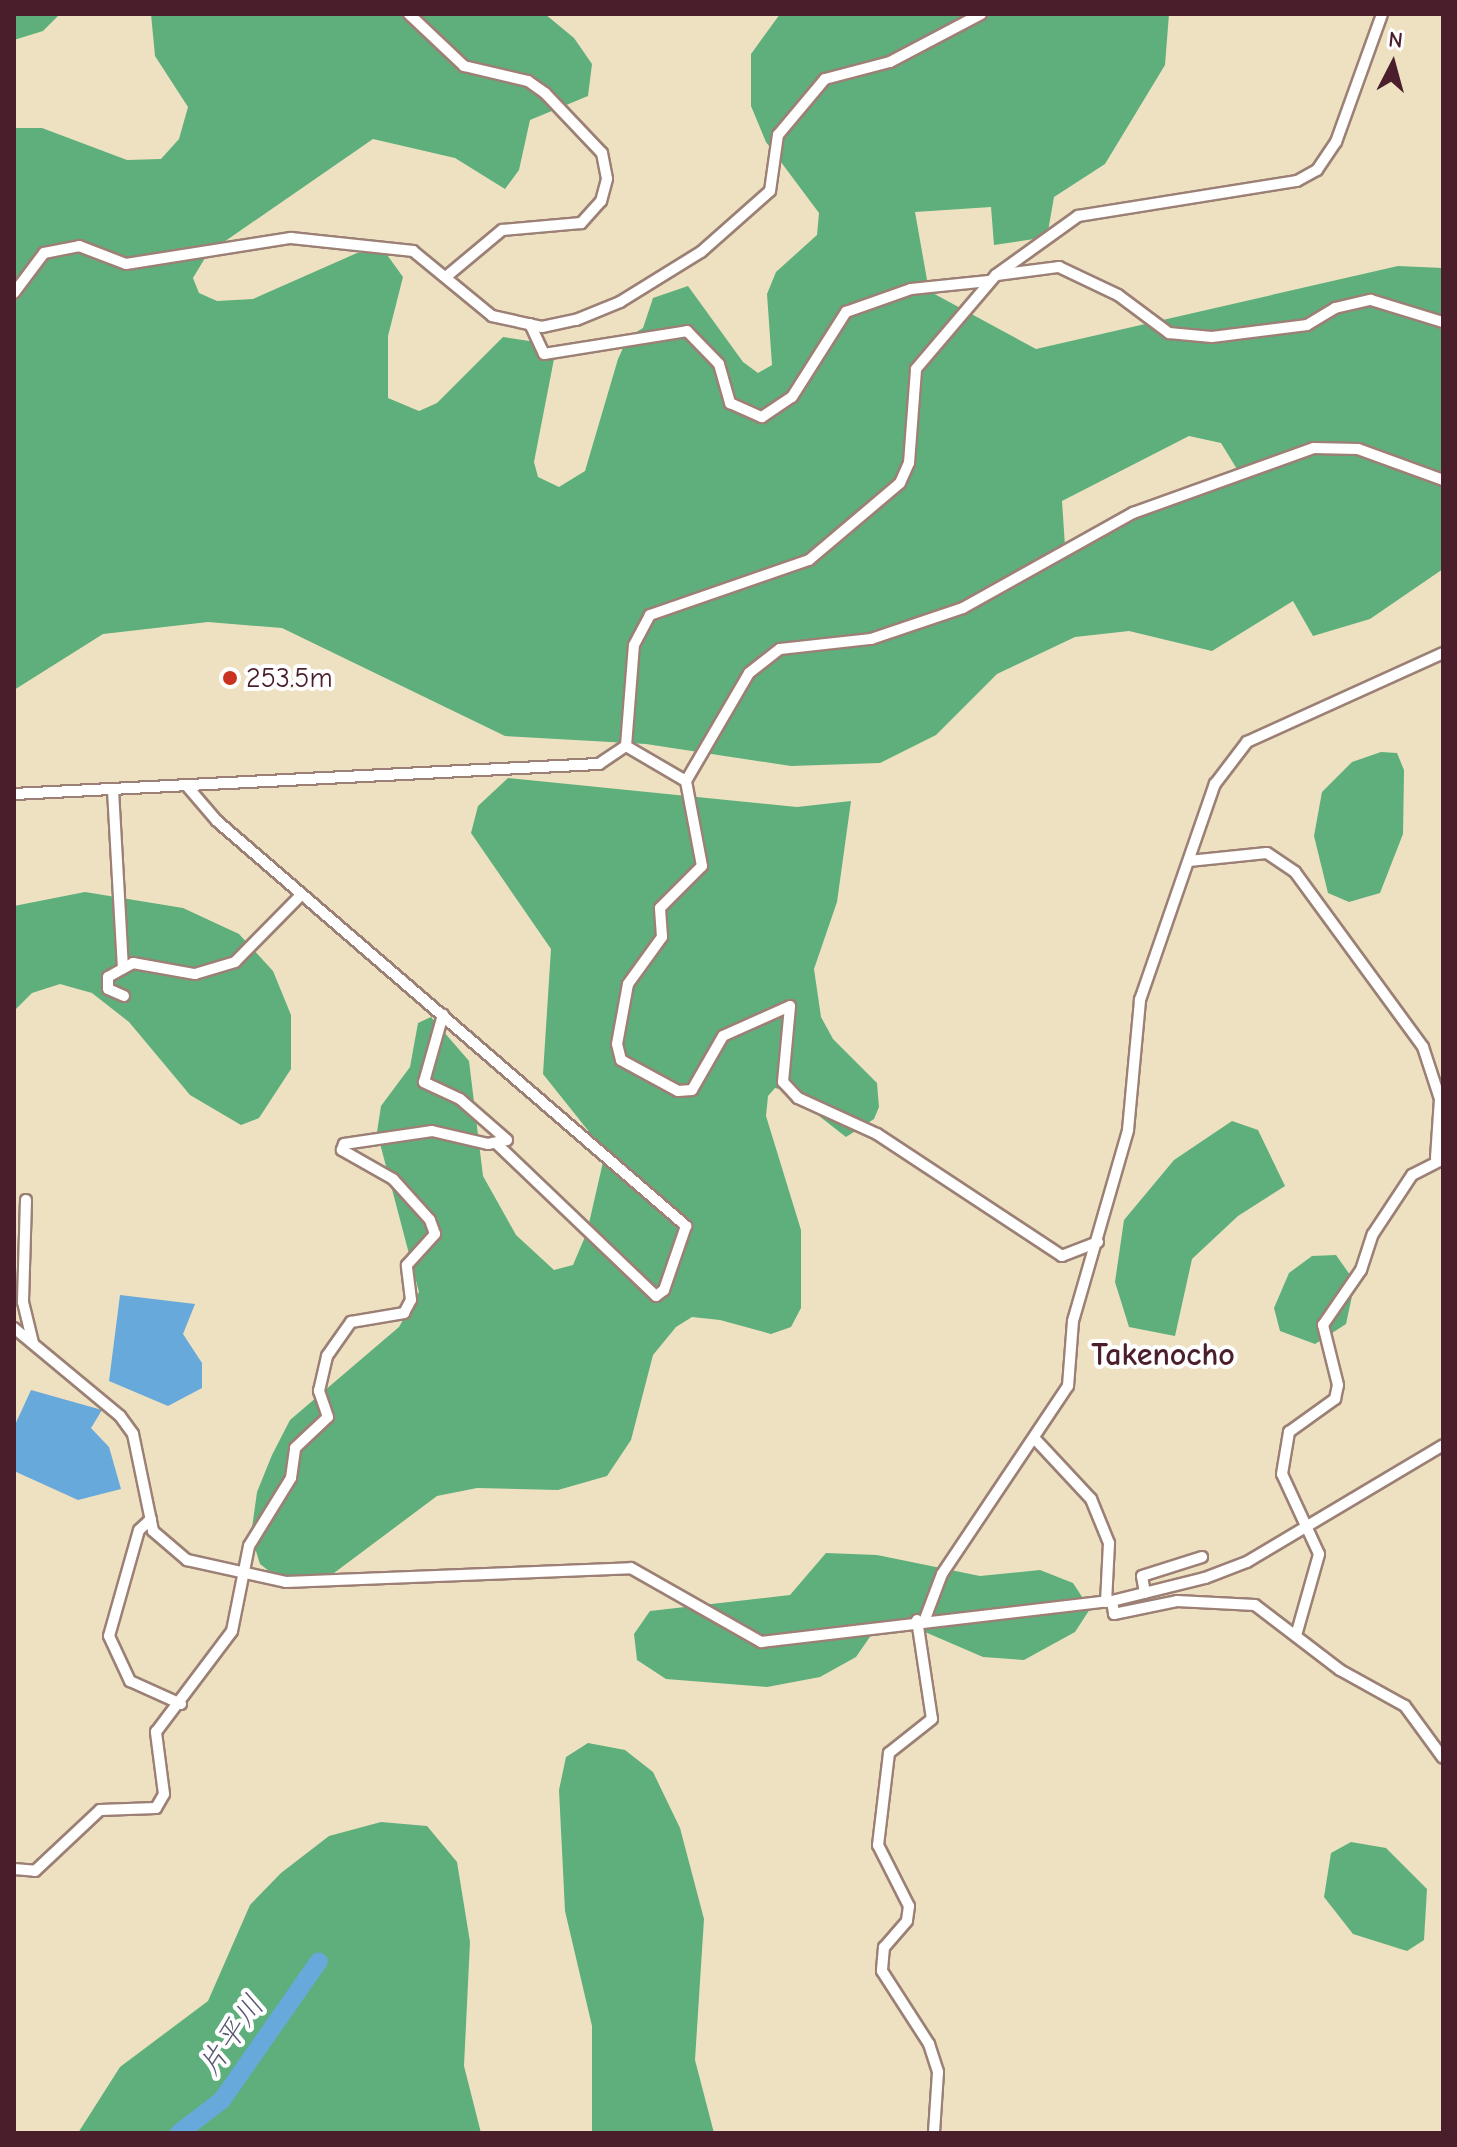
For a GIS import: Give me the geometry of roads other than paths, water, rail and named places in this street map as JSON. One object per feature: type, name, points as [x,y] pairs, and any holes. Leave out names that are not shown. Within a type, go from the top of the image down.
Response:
[{"type":"street","points":[[409,14],[464,66],[528,81],[545,93],[602,153],[607,179],[601,201],[581,223],[502,230],[447,276]]},
{"type":"street","points":[[14,293],[44,253],[79,246],[126,264],[291,238],[413,251],[492,316],[530,324],[576,320],[620,302],[701,252],[770,191],[778,135],[825,79],[890,62],[981,14]]},
{"type":"street","points":[[626,746],[634,645],[650,615],[809,560],[874,510],[909,463],[916,369],[993,278],[1078,216],[1297,181],[1317,170],[1336,142],[1382,14]]},
{"type":"street","points":[[530,324],[544,354],[687,331],[719,364],[730,403],[762,417],[792,397],[846,312],[911,289],[1059,267],[1118,295],[1169,333],[1212,337],[1307,325],[1335,308],[1371,300],[1443,322]]},
{"type":"street","points":[[1098,1242],[1062,1256],[877,1134],[798,1098],[783,1082],[790,1006],[723,1036],[692,1090],[678,1091],[621,1060],[617,1044],[628,984],[662,937],[660,908],[702,866],[686,781],[749,673],[780,649],[871,639],[963,608],[1133,513],[1314,448],[1358,449],[1443,480]]},
{"type":"street","points":[[934,2133],[938,2072],[929,2044],[882,1971],[884,1947],[907,1921],[909,1906],[878,1845],[889,1753],[932,1719],[921,1620],[942,1574],[1036,1440],[1068,1386],[1073,1321],[1128,1130],[1140,1000],[1215,784],[1247,742],[1443,653]]},
{"type":"street","points":[[626,746],[686,781]]},
{"type":"street","points":[[14,794],[569,769],[599,764],[626,746]]},
{"type":"street","points":[[14,1869],[35,1871],[100,1810],[156,1808],[164,1794],[156,1732],[181,1704],[232,1631],[241,1571],[291,1478],[295,1448],[328,1417],[319,1391],[340,1332],[351,1322],[404,1313],[411,1300],[407,1265],[435,1234],[393,1179],[342,1150],[344,1144],[366,1146],[432,1131],[497,1144],[656,1296],[664,1290],[686,1226],[301,895],[187,786]]},
{"type":"street","points":[[113,790],[123,967],[107,985],[124,996]]},
{"type":"street","points":[[1189,861],[1267,853],[1295,872],[1423,1047],[1440,1099],[1439,1158],[1412,1175],[1323,1325],[1338,1385],[1335,1399],[1289,1432],[1282,1474],[1307,1526],[1317,1571],[1297,1632]]},
{"type":"street","points":[[123,967],[221,969],[260,943],[301,895]]},
{"type":"street","points":[[443,1015],[424,1082],[499,1129],[507,1140],[497,1144]]},
{"type":"street","points":[[26,1200],[23,1302],[33,1343]]},
{"type":"street","points":[[14,1328],[107,1400],[133,1434],[151,1519],[164,1547],[187,1560],[286,1582],[631,1568],[761,1642],[921,1620],[1109,1601],[1145,1593],[1247,1562],[1443,1445]]},
{"type":"street","points":[[1036,1440],[1091,1499],[1109,1543],[1109,1601],[1114,1614],[1235,1598],[1297,1632],[1340,1670],[1405,1706],[1443,1758]]},
{"type":"street","points":[[151,1519],[139,1530],[109,1636],[130,1681],[181,1704]]},
{"type":"street","points":[[1145,1593],[1142,1576],[1202,1557]]},
{"type":"water","points":[[120,1295],[195,1304],[183,1334],[202,1363],[202,1388],[168,1406],[109,1381]]},
{"type":"water","points":[[31,1390],[102,1410],[91,1428],[109,1447],[121,1489],[78,1500],[14,1471],[14,1427]]},
{"type":"waterway","name":"片平川","points":[[179,2133],[222,2100],[319,1961]]},
{"type":"place","name":"253.5m","points":[[230,678]]},
{"type":"district","name":"Takenocho","points":[[1163,1355]]}]
